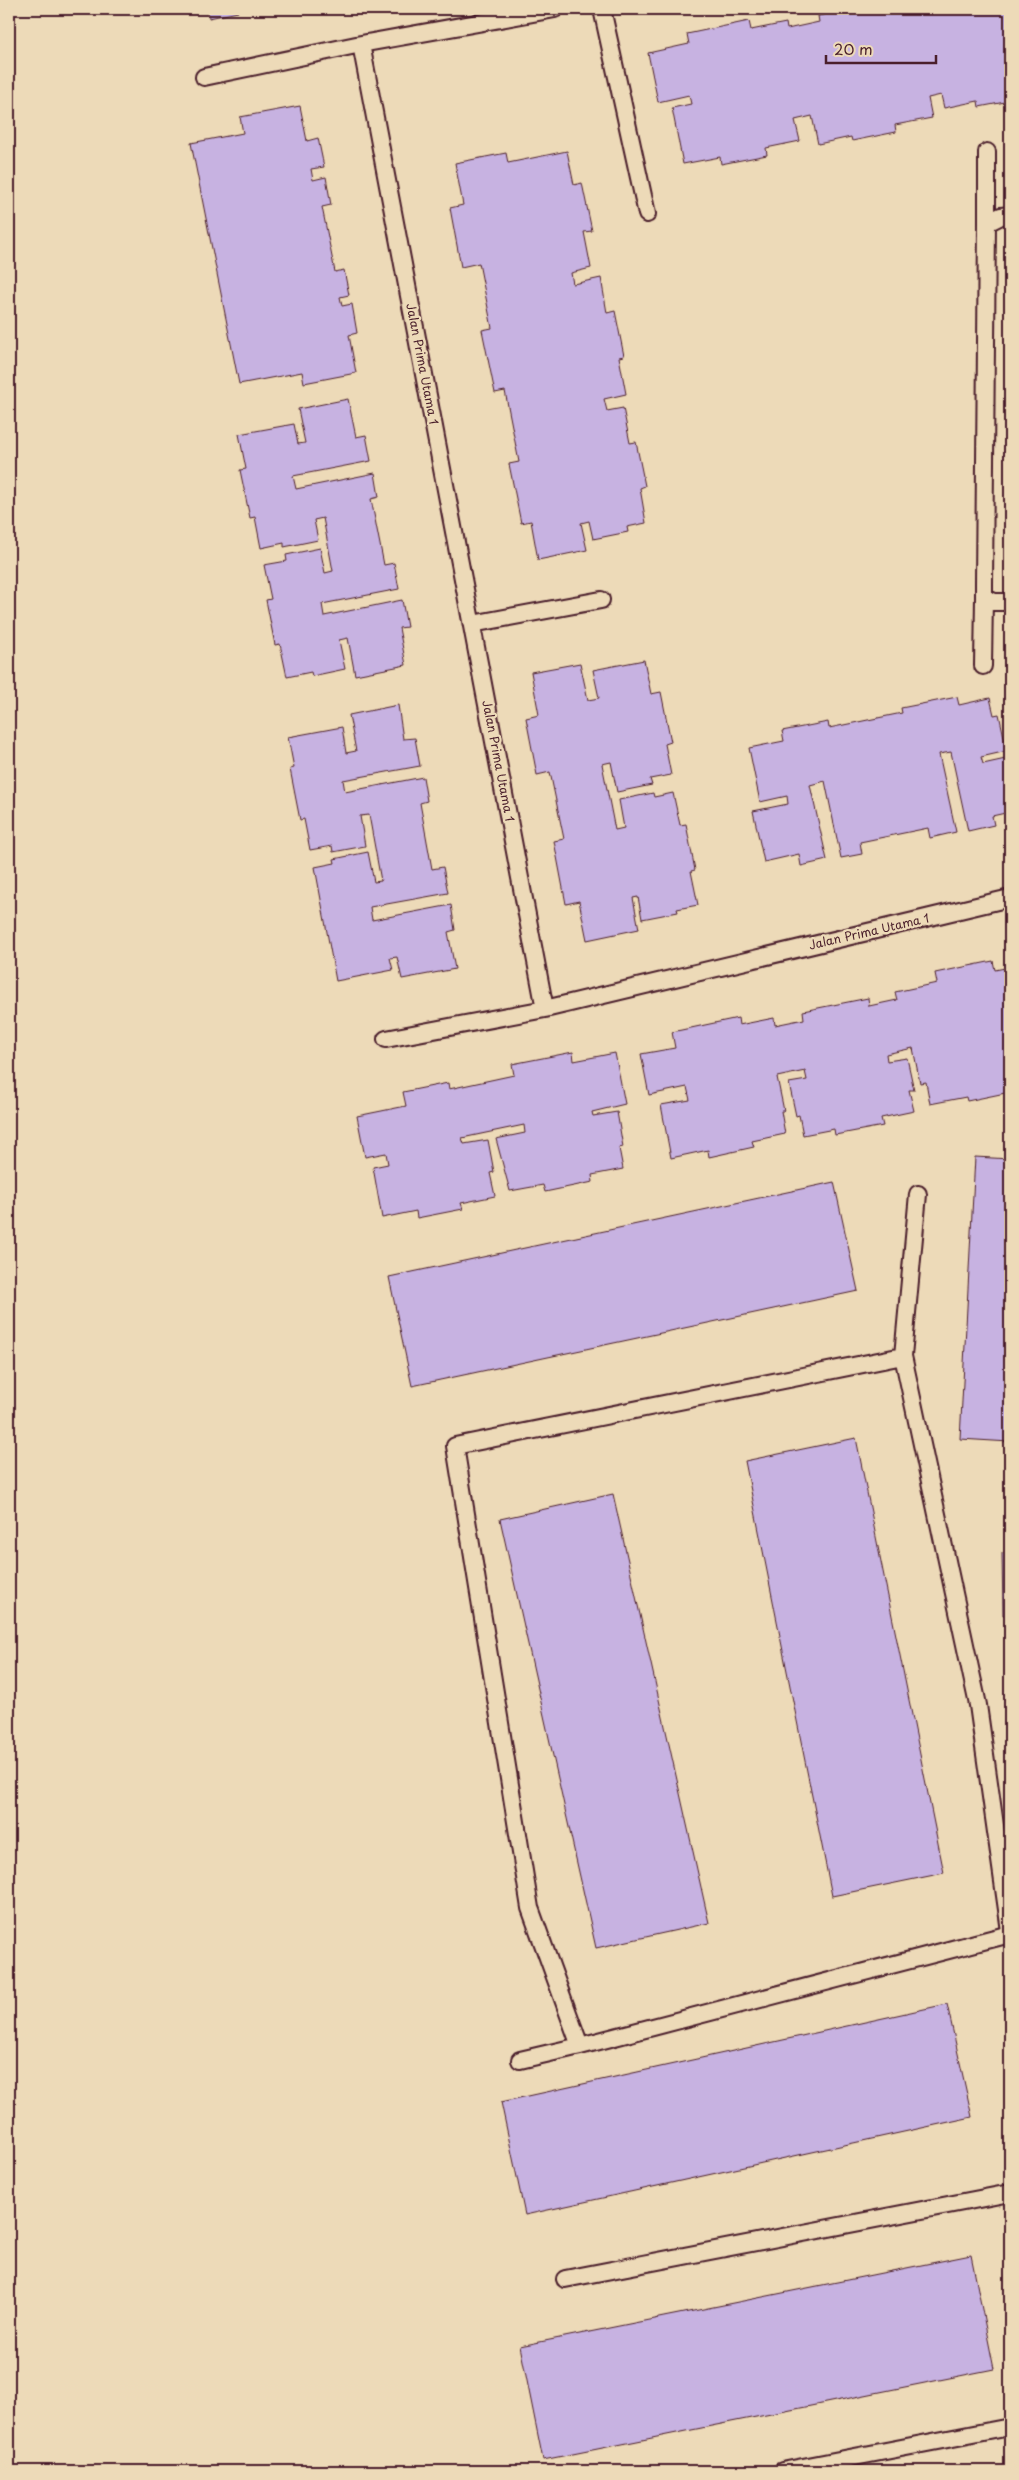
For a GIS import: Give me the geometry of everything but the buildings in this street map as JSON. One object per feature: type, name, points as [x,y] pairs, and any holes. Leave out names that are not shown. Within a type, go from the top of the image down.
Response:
[{"type":"lane","points":[[204,77],[361,44],[555,9]]},
{"type":"lane","points":[[602,9],[646,214]]},
{"type":"lane","name":"Jalan Prima Utama 1","points":[[361,44],[545,1009],[1010,898]]},
{"type":"lane","points":[[983,666],[987,152]]},
{"type":"lane","points":[[987,223],[1001,216],[1010,215]]},
{"type":"lane","points":[[984,597],[994,602],[1010,602]]},
{"type":"lane","points":[[472,624],[601,600]]},
{"type":"lane","points":[[386,1039],[545,1009]]},
{"type":"lane","points":[[520,2060],[580,2046],[1010,1933],[978,1705],[903,1356],[918,1194]]},
{"type":"lane","points":[[580,2046],[530,1908],[455,1446],[903,1356]]},
{"type":"lane","points":[[565,2279],[1010,2193]]},
{"type":"lane","points":[[782,2471],[1010,2427]]}]
